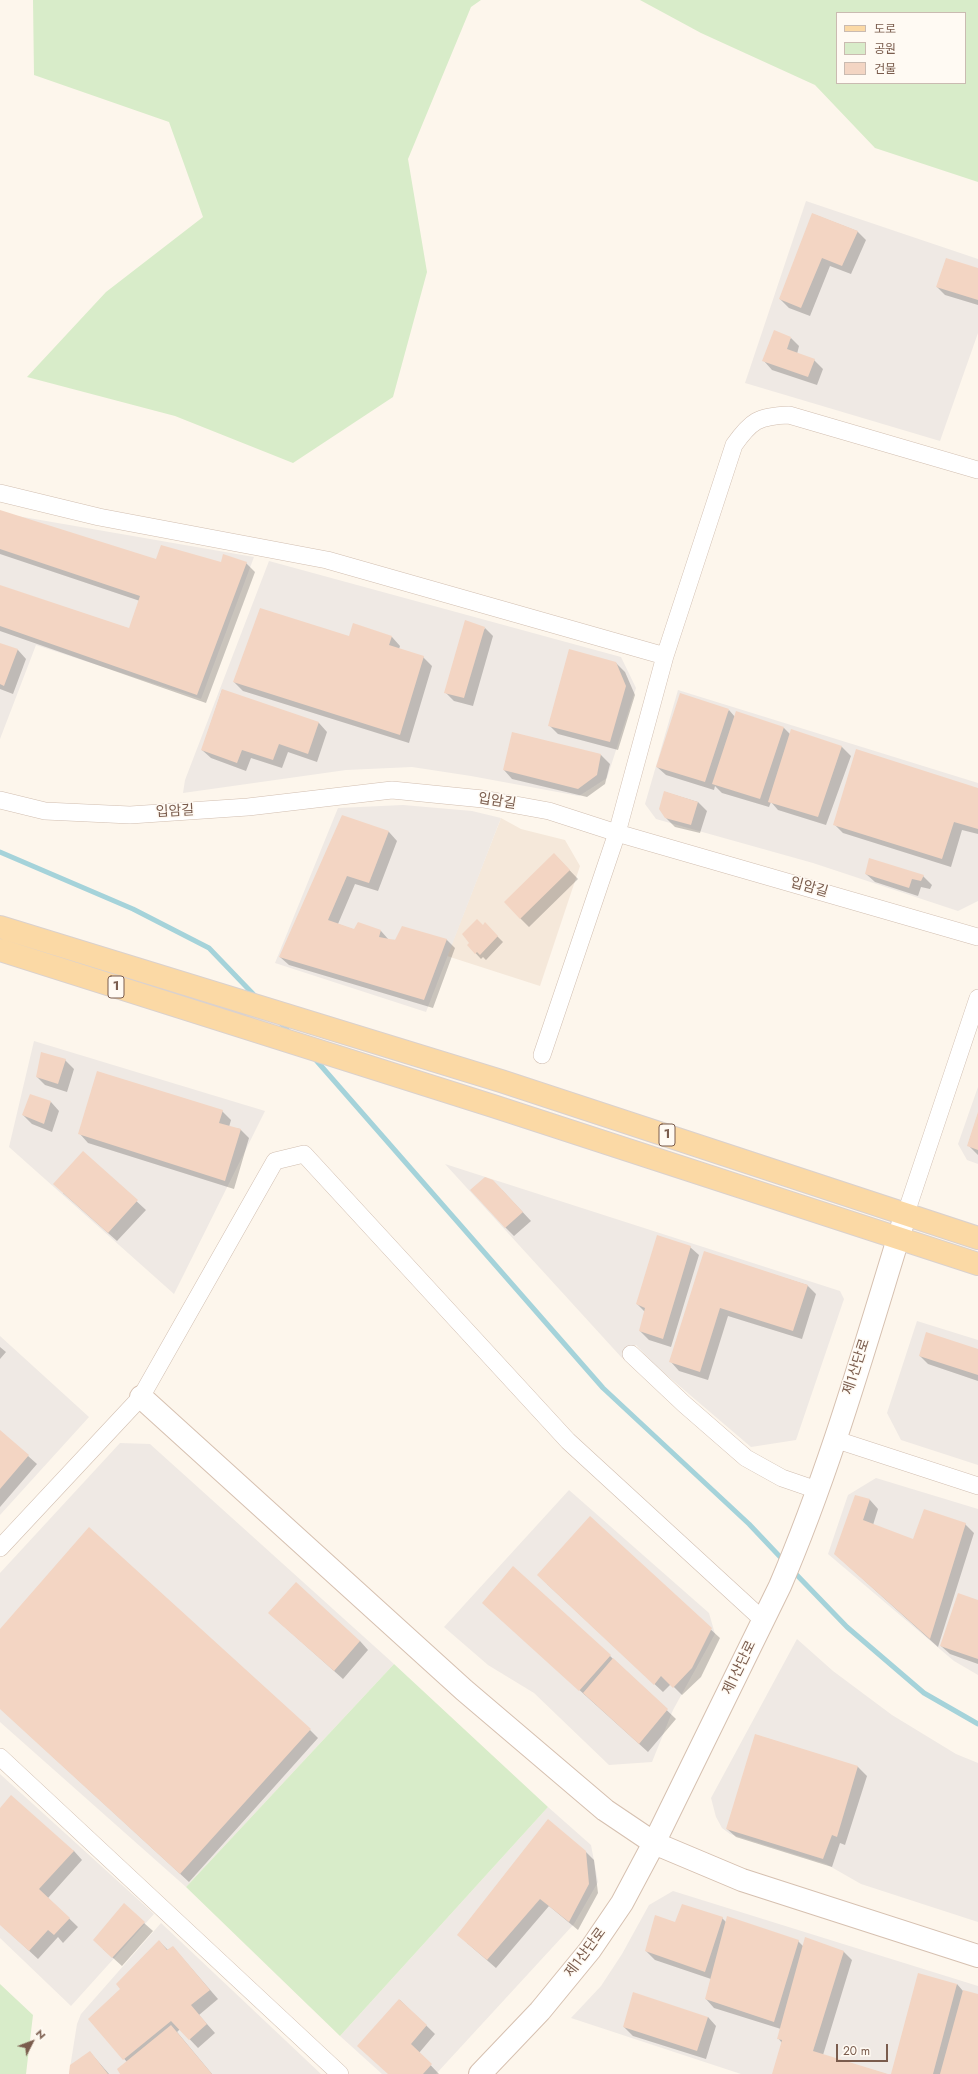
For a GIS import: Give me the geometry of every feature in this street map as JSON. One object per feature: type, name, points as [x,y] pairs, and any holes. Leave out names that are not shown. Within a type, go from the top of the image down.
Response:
[{"type":"main road","name":"1","points":[[0,927],[508,1084],[906,1213],[978,1238]]},
{"type":"main road","name":"1","points":[[0,950],[393,1074],[978,1264]]},
{"type":"street","points":[[542,1055],[617,833],[665,656],[734,445],[747,426],[770,416],[789,416],[978,470]]},
{"type":"street","points":[[0,493],[99,517],[327,560],[665,656]]},
{"type":"street","name":"입암길","points":[[0,800],[45,811],[130,815],[248,807],[392,790],[483,799],[549,811],[617,833],[978,937]]},
{"type":"street","points":[[906,1213],[978,998]]},
{"type":"street","points":[[0,1548],[141,1397],[275,1161],[304,1154],[568,1441],[764,1620]]},
{"type":"street","name":"제1산단로","points":[[480,2074],[540,2010],[590,1950],[622,1902],[654,1843],[764,1620],[798,1544],[834,1440],[906,1213]]},
{"type":"street","points":[[632,1354],[684,1404],[746,1458],[782,1478],[817,1490]]},
{"type":"street","points":[[141,1397],[470,1695],[605,1810],[654,1843],[742,1880],[978,1956]]},
{"type":"street","points":[[834,1440],[978,1486]]},
{"type":"street","points":[[0,1758],[340,2074]]},
{"type":"shaded area","points":[[806,201],[978,259],[978,333],[940,441],[745,383]]},
{"type":"shaded area","points":[[0,513],[254,557],[201,699],[36,645],[0,739]]},
{"type":"shaded area","points":[[269,561],[621,657],[636,688],[607,778],[579,796],[471,776],[412,767],[346,770],[183,793],[185,780]]},
{"type":"shaded area","points":[[678,690],[978,783],[978,901],[958,911],[813,863],[656,819],[645,804]]},
{"type":"shaded area","points":[[403,805],[472,811],[501,818],[426,1012],[275,963],[338,808]]},
{"type":"shaded area","points":[[501,818],[521,829],[565,840],[580,866],[540,986],[447,956]]},
{"type":"shaded area","points":[[34,1041],[265,1111],[174,1294],[9,1147]]},
{"type":"shaded area","points":[[978,1087],[978,1164],[967,1160],[958,1144]]},
{"type":"shaded area","points":[[445,1164],[840,1291],[844,1299],[796,1440],[751,1447],[656,1366],[636,1345],[622,1358]]},
{"type":"shaded area","points":[[917,1321],[978,1340],[978,1465],[901,1440],[887,1413]]},
{"type":"shaded area","points":[[0,1336],[89,1417],[0,1515]]},
{"type":"shaded area","points":[[120,1443],[150,1444],[394,1664],[186,1887],[0,1722],[0,1573]]},
{"type":"shaded area","points":[[876,1478],[978,1509],[978,1675],[954,1661],[828,1554],[848,1495]]},
{"type":"shaded area","points":[[569,1490],[709,1613],[715,1634],[673,1710],[652,1762],[609,1765],[534,1693],[488,1665],[444,1627]]},
{"type":"shaded area","points":[[797,1639],[833,1671],[892,1715],[956,1754],[978,1763],[978,1922],[861,1884],[826,1864],[730,1834],[722,1828],[716,1817],[711,1798]]},
{"type":"shaded area","points":[[0,1774],[154,1914],[71,2006],[0,1938]]},
{"type":"shaded area","points":[[548,1807],[591,1845],[598,1882],[574,1924],[436,2074],[382,2074],[340,2036]]},
{"type":"shaded area","points":[[673,1891],[978,1986],[978,2074],[741,2074],[571,2018],[601,1986],[622,1954],[649,1905]]},
{"type":"shaded area","points":[[161,1923],[321,2074],[69,2074],[77,2024],[81,2014]]},
{"type":"green space","points":[[33,0],[481,0],[471,7],[408,159],[427,272],[393,397],[293,463],[175,416],[27,377],[106,292],[203,217],[169,122],[34,75]]},
{"type":"green space","points":[[640,0],[978,0],[978,182],[875,148],[815,85],[701,33]]},
{"type":"green space","points":[[394,1664],[548,1807],[340,2036],[186,1887]]},
{"type":"green space","points":[[0,1984],[33,2015],[26,2074],[0,2074]]},
{"type":"building","points":[[812,213],[858,231],[842,266],[822,258],[801,308],[779,299]]},
{"type":"building","points":[[946,258],[978,268],[978,300],[936,287]]},
{"type":"building","points":[[774,330],[791,337],[787,349],[815,359],[808,377],[762,361]]},
{"type":"building","points":[[0,510],[156,559],[161,545],[221,562],[223,554],[247,562],[197,695],[0,626],[0,585],[129,628],[140,596],[0,549]]},
{"type":"building","points":[[260,608],[349,636],[353,623],[392,636],[389,645],[424,656],[400,735],[233,682]]},
{"type":"building","points":[[465,620],[485,627],[464,698],[444,693]]},
{"type":"building","points":[[0,643],[18,649],[4,686],[0,684]]},
{"type":"building","points":[[569,649],[616,662],[626,686],[610,742],[548,726]]},
{"type":"building","points":[[222,689],[319,722],[308,754],[279,744],[273,760],[242,750],[237,763],[201,750]]},
{"type":"building","points":[[680,693],[729,709],[705,782],[656,767]]},
{"type":"building","points":[[736,711],[784,727],[760,799],[712,784]]},
{"type":"building","points":[[791,729],[842,746],[818,817],[768,802]]},
{"type":"building","points":[[512,732],[601,754],[597,775],[578,789],[503,770]]},
{"type":"building","points":[[856,749],[978,788],[978,829],[954,822],[942,859],[833,825]]},
{"type":"building","points":[[664,791],[698,802],[691,825],[665,818],[659,809]]},
{"type":"building","points":[[342,815],[389,831],[369,883],[347,876],[328,920],[354,929],[358,922],[381,930],[379,937],[395,940],[402,926],[447,939],[424,1000],[279,957]]},
{"type":"building","points":[[554,853],[570,870],[520,919],[504,902]]},
{"type":"building","points":[[869,858],[924,875],[921,881],[912,879],[909,888],[865,874]]},
{"type":"building","points":[[477,919],[483,925],[485,922],[498,936],[480,955],[477,952],[475,954],[467,945],[469,943],[462,934]]},
{"type":"building","points":[[41,1052],[66,1059],[58,1084],[36,1077]]},
{"type":"building","points":[[97,1071],[223,1110],[219,1123],[241,1129],[225,1181],[78,1134]]},
{"type":"building","points":[[30,1094],[51,1101],[44,1124],[22,1115]]},
{"type":"building","points":[[978,1112],[978,1150],[967,1146]]},
{"type":"building","points":[[83,1151],[138,1200],[108,1233],[53,1184]]},
{"type":"building","points":[[485,1177],[493,1180],[523,1212],[505,1228],[470,1190]]},
{"type":"building","points":[[657,1235],[691,1246],[663,1339],[639,1331],[645,1308],[636,1304]]},
{"type":"building","points":[[704,1251],[808,1285],[793,1331],[720,1308],[700,1372],[669,1362]]},
{"type":"building","points":[[926,1332],[978,1349],[978,1375],[919,1356]]},
{"type":"building","points":[[0,1430],[29,1455],[0,1489]]},
{"type":"building","points":[[855,1495],[870,1499],[863,1520],[913,1539],[924,1509],[966,1523],[930,1639],[834,1554]]},
{"type":"building","points":[[590,1516],[712,1628],[692,1668],[673,1688],[661,1676],[654,1685],[537,1575]]},
{"type":"building","points":[[89,1527],[311,1729],[180,1874],[0,1709],[0,1629]]},
{"type":"building","points":[[513,1566],[611,1655],[579,1691],[482,1603]]},
{"type":"building","points":[[296,1582],[360,1641],[334,1671],[268,1613]]},
{"type":"building","points":[[958,1593],[978,1600],[978,1659],[940,1646]]},
{"type":"building","points":[[613,1658],[668,1709],[639,1744],[583,1693]]},
{"type":"building","points":[[755,1734],[858,1766],[837,1837],[832,1835],[823,1859],[726,1829]]},
{"type":"building","points":[[11,1795],[74,1851],[39,1889],[70,1918],[54,1935],[48,1930],[29,1951],[0,1925],[0,1808]]},
{"type":"building","points":[[548,1819],[586,1851],[589,1884],[569,1922],[540,1899],[487,1960],[457,1935]]},
{"type":"building","points":[[124,1903],[145,1922],[112,1958],[93,1940]]},
{"type":"building","points":[[682,1904],[723,1917],[705,1972],[645,1951],[655,1915],[675,1922]]},
{"type":"building","points":[[727,1916],[799,1940],[774,2022],[705,1999]]},
{"type":"building","points":[[805,1937],[844,1951],[813,2051],[888,2074],[772,2074],[782,2040],[777,2039]]},
{"type":"building","points":[[159,1940],[167,1950],[173,1946],[210,1990],[191,2005],[207,2024],[189,2040],[171,2021],[123,2060],[88,2019],[120,1989],[116,1984]]},
{"type":"building","points":[[918,1973],[957,1984],[933,2074],[891,2074]]},
{"type":"building","points":[[963,1990],[978,1994],[978,2074],[940,2074]]},
{"type":"building","points":[[633,1992],[708,2017],[697,2051],[623,2027]]},
{"type":"building","points":[[399,1999],[427,2025],[411,2044],[432,2064],[423,2074],[388,2074],[357,2046]]},
{"type":"building","points":[[171,2025],[212,2074],[120,2074],[117,2069]]},
{"type":"building","points":[[90,2051],[108,2074],[69,2074],[70,2065]]},
{"type":"waterway","points":[[0,852],[133,909],[209,948],[257,998]]},
{"type":"waterway","points":[[279,1021],[291,1034]]},
{"type":"waterway","points":[[315,1059],[603,1388],[749,1524],[784,1561]]},
{"type":"waterway","points":[[792,1570],[847,1627],[924,1693],[978,1724]]}]
